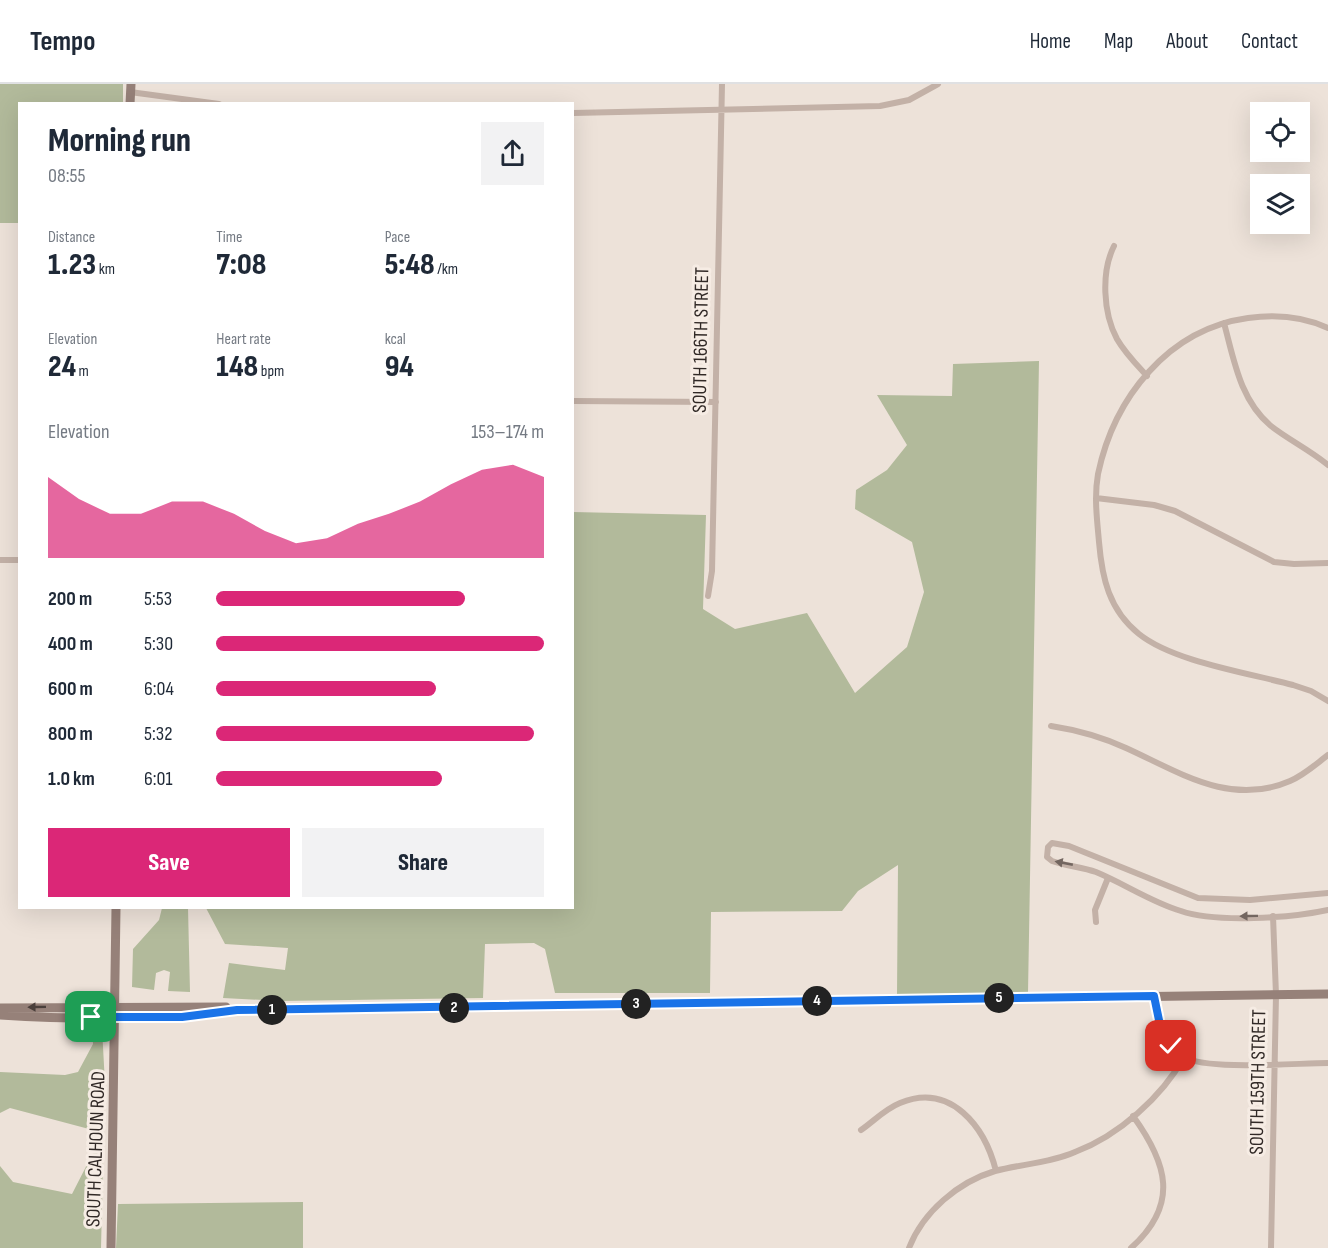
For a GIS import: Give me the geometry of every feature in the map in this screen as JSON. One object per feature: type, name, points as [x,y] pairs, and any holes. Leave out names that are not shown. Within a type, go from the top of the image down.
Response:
[{"type":"street","name":"SOUTH 166TH STREET","points":[[708,596],[712,571],[722,84]]},
{"type":"street","points":[[574,113],[880,106],[909,100],[938,84]]},
{"type":"street","points":[[131,88],[208,102]]},
{"type":"street","points":[[1114,246],[1107,259],[1106,271],[1110,321],[1122,347],[1147,376]]},
{"type":"street","points":[[1328,328],[1304,319],[1279,316],[1224,323],[1197,332],[1182,341],[1147,376],[1114,426],[1098,475],[1096,498],[1105,583],[1121,616],[1138,633],[1173,653],[1293,685],[1311,691],[1328,701]]},
{"type":"street","points":[[1224,323],[1242,387],[1254,409],[1269,424],[1328,465]]},
{"type":"street","points":[[574,401],[716,402]]},
{"type":"street","points":[[1096,498],[1154,505],[1175,511],[1274,562],[1328,563]]},
{"type":"street","points":[[0,560],[18,560]]},
{"type":"street","points":[[1051,726],[1107,740],[1196,782],[1238,790],[1265,789],[1292,780],[1328,755]]},
{"type":"street","points":[[1328,893],[1250,900],[1198,898],[1173,890],[1089,852],[1055,843],[1049,845],[1047,857],[1052,861],[1082,868],[1108,878],[1181,912],[1209,916],[1273,916],[1328,910]]},
{"type":"street","points":[[1096,922],[1095,910],[1108,878]]},
{"type":"street","name":"SOUTH CALHOUN ROAD","points":[[111,1248],[116,909]]},
{"type":"street","name":"SOUTH 159TH STREET","points":[[1271,1248],[1276,995],[1273,916]]},
{"type":"street","points":[[0,1015],[182,1017],[237,1010],[1328,994]]},
{"type":"street","points":[[1154,996],[1162,1031],[1171,1046],[1184,1057],[1215,1063],[1328,1063]]},
{"type":"street","points":[[0,1008],[116,1006],[227,1007],[237,1010]]},
{"type":"street","points":[[909,1248],[922,1222],[938,1205],[966,1184],[996,1171],[1073,1153],[1101,1139],[1133,1116],[1164,1084],[1184,1057]]},
{"type":"street","points":[[861,1130],[899,1103],[919,1099],[936,1100],[958,1109],[978,1127],[996,1171]]},
{"type":"street","points":[[1131,1248],[1154,1223],[1162,1202],[1164,1187],[1158,1156],[1133,1116]]},
{"type":"green space","points":[[0,84],[123,84],[123,102],[18,102],[18,223],[0,223]]},
{"type":"green space","points":[[1039,361],[1028,993],[897,995],[898,865],[858,891],[842,911],[711,912],[710,993],[555,993],[545,949],[534,943],[485,944],[483,998],[281,1001],[223,998],[229,963],[285,970],[288,948],[225,944],[207,909],[574,909],[574,512],[706,515],[703,609],[735,629],[807,613],[855,693],[907,647],[924,592],[912,542],[855,509],[856,490],[887,470],[907,445],[877,395],[952,396],[953,364]]},
{"type":"green space","points":[[162,909],[188,909],[190,992],[168,991],[170,972],[164,970],[156,973],[154,990],[132,987],[133,949],[159,920]]},
{"type":"green space","points":[[92,1024],[102,1028],[105,1084],[101,1248],[0,1248],[0,1166],[13,1182],[72,1194],[94,1151],[89,1129],[10,1108],[0,1113],[0,1072],[65,1075],[78,1072],[93,1044]]},
{"type":"green space","points":[[303,1202],[303,1248],[116,1248],[118,1204]]},
{"type":"route","points":[[91,1017],[182,1017],[237,1010],[1154,996],[1162,1031],[1171,1046]]}]
